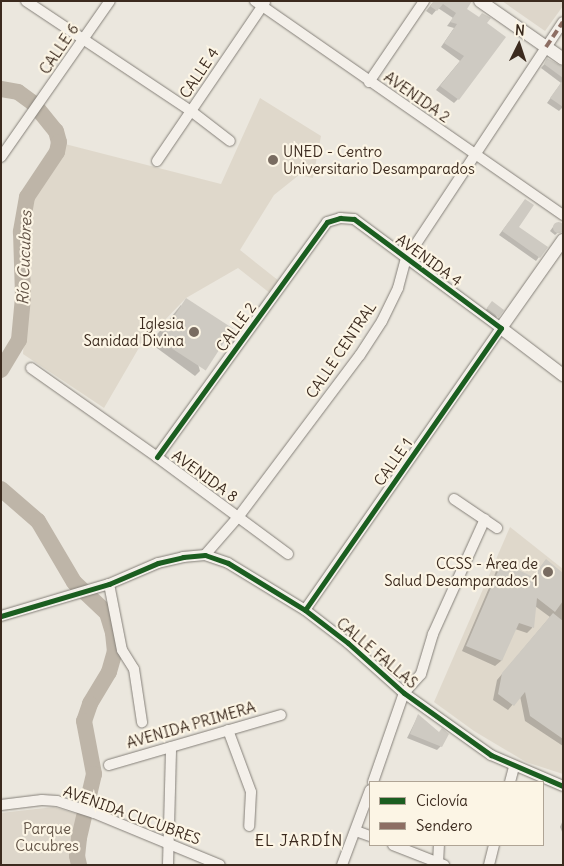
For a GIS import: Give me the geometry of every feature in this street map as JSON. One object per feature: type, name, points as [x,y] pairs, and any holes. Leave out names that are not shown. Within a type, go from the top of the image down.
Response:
[{"type":"main road","points":[[480,1],[563,59]]},
{"type":"main road","name":"CALLE 1","points":[[502,328],[563,240]]},
{"type":"main road","name":"AVENIDA 4","points":[[502,328],[563,375]]},
{"type":"street","points":[[26,1],[191,111],[230,141]]},
{"type":"street","name":"CALLE 6","points":[[1,157],[110,1]]},
{"type":"street","points":[[369,82],[424,1]]},
{"type":"street","name":"AVENIDA 2","points":[[261,3],[369,82],[563,215]]},
{"type":"street","name":"CALLE 4","points":[[157,161],[261,3]]},
{"type":"street","name":"CALLE CENTRAL","points":[[205,555],[239,516],[360,355],[382,321],[398,288],[406,259],[563,22]]},
{"type":"street","name":"AVENIDA 4","points":[[340,218],[354,219],[502,328]]},
{"type":"street","name":"CALLE 2","points":[[158,457],[327,222],[340,218]]},
{"type":"street","name":"CALLE 1","points":[[305,610],[502,328]]},
{"type":"street","name":"AVENIDA 8","points":[[31,368],[158,457],[288,554]]},
{"type":"street","points":[[454,499],[498,528]]},
{"type":"street","points":[[373,781],[404,693],[421,674],[433,634],[485,519]]},
{"type":"street","name":"CALLE FALLAS","points":[[1,616],[109,584],[158,563],[183,557],[205,555],[228,563],[305,610],[348,643],[404,693],[491,755],[514,767],[563,786]]},
{"type":"street","points":[[109,584],[122,650],[134,669],[142,722]]},
{"type":"street","name":"AVENIDA PRIMERA","points":[[109,765],[280,715]]},
{"type":"street","points":[[228,730],[251,792],[249,826]]},
{"type":"street","points":[[168,865],[172,747]]},
{"type":"street","points":[[510,781],[514,767]]},
{"type":"street","points":[[342,865],[369,793]]},
{"type":"street","name":"AVENIDA CUCUBRES","points":[[1,805],[42,800],[57,801],[94,813],[220,865]]},
{"type":"street","points":[[356,830],[369,836]]},
{"type":"street","points":[[395,846],[441,864],[439,846]]},
{"type":"street","points":[[489,865],[494,846]]},
{"type":"shaded area","points":[[260,98],[321,136],[313,178],[299,175],[274,195],[240,250],[279,281],[271,294],[238,268],[186,298],[140,346],[104,408],[23,354],[33,199],[65,144],[221,184]]},
{"type":"shaded area","points":[[510,527],[563,569],[563,774],[526,762],[474,731],[434,702]]},
{"type":"green space","points":[[502,1],[563,1],[563,6],[545,31]]},
{"type":"green space","name":"Parque Cucubres","points":[[54,807],[81,815],[72,865],[1,865],[1,813]]},
{"type":"building","points":[[434,1],[472,1],[467,9],[479,17],[482,13],[491,18],[487,23],[506,37],[459,100],[440,86],[464,56],[444,43],[457,24],[450,22],[456,13],[443,4],[437,11],[430,6]]},
{"type":"building","points":[[547,58],[563,67],[563,78],[544,64]]},
{"type":"building","points":[[563,80],[563,107],[550,98]]},
{"type":"building","points":[[525,199],[534,205],[519,227],[548,247],[540,258],[502,231]]},
{"type":"building","points":[[558,221],[564,227],[558,233],[552,227]]},
{"type":"building","name":"Iglesia Sanidad Divina","points":[[186,298],[233,328],[206,370],[159,340]]},
{"type":"building","points":[[492,301],[504,310],[499,317],[487,308]]},
{"type":"building","points":[[546,559],[563,573],[563,601],[555,612],[537,598],[534,628],[519,623],[502,661],[466,646],[502,562],[533,577]]},
{"type":"building","points":[[553,613],[563,621],[563,739],[530,716],[525,692],[514,706],[498,694],[502,673]]},
{"type":"building","points":[[418,714],[439,732],[442,728],[449,734],[442,747],[410,734]]},
{"type":"waterway","name":"Río Cucubres","points":[[1,89],[18,92],[33,103],[56,131],[59,142],[57,152],[27,197],[21,232],[23,297],[19,340],[1,370]]},
{"type":"waterway","name":"Río Cucubres","points":[[1,489],[38,521],[74,582],[107,613],[113,633],[115,651],[109,672],[90,704],[84,721],[94,774],[79,838],[77,856],[79,865]]},
{"type":"marked path","points":[[546,47],[563,22]]},
{"type":"cycle path","points":[[157,457],[327,222],[340,218],[354,219],[501,328],[305,610]]},
{"type":"cycle path","points":[[1,616],[109,584],[158,563],[183,557],[205,555],[228,563],[305,610],[348,643],[404,693],[491,755],[563,786]]},
{"type":"place","name":"UNED - Centro Universitario Desamparados","points":[[273,160]]},
{"type":"place","name":"Iglesia Sanidad Divina","points":[[194,332]]},
{"type":"place","name":"CCSS - Área de Salud Desamparados 1","points":[[548,572]]},
{"type":"district","name":"EL JARDÍN","points":[[299,840]]}]
